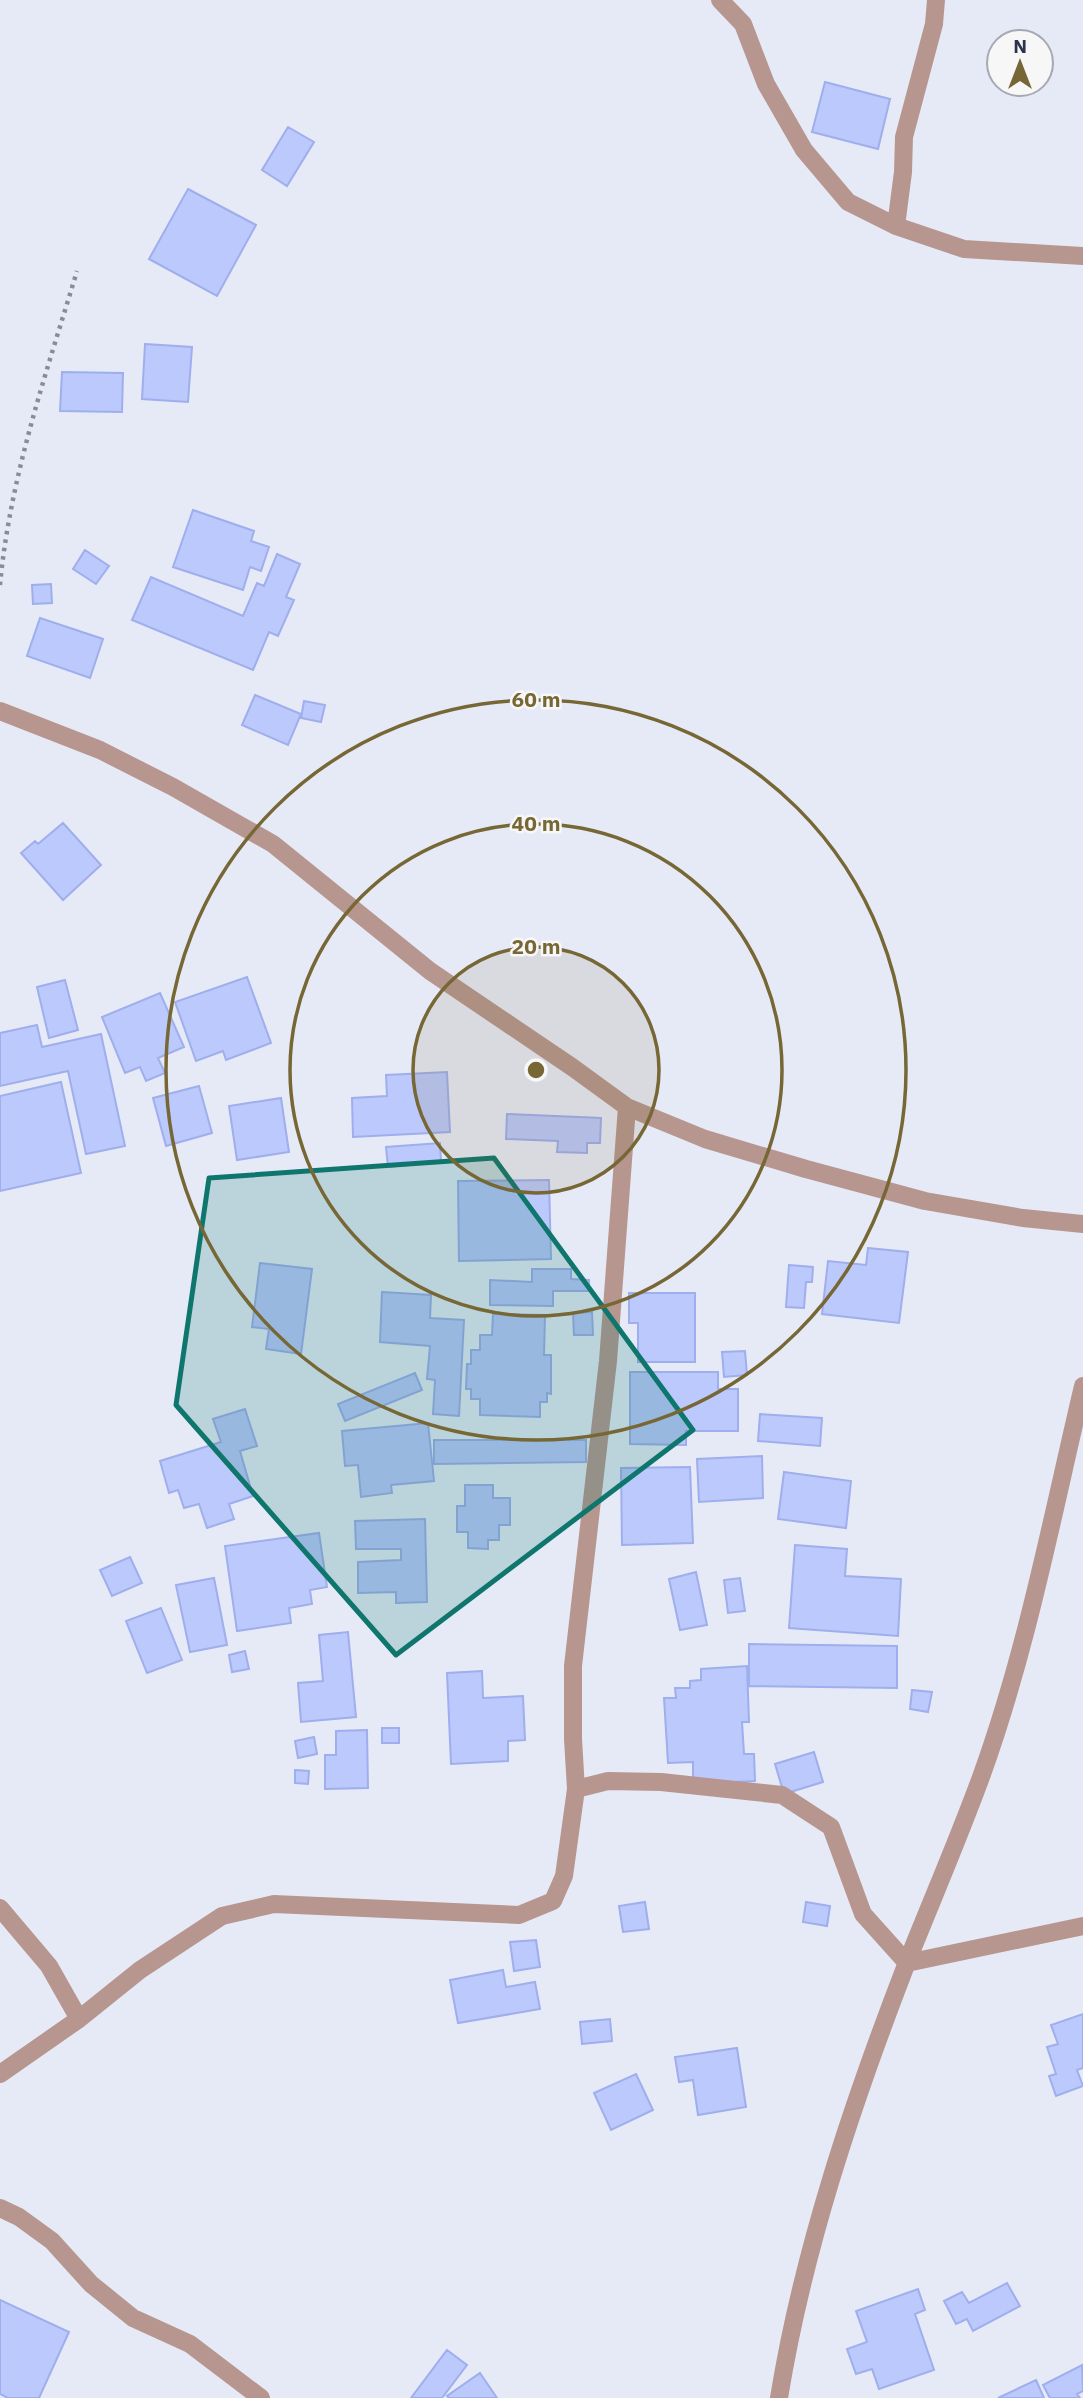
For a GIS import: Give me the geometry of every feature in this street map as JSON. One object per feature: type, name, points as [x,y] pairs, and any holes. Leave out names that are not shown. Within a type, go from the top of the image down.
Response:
[{"type":"street","points":[[720,0],[743,24],[766,84],[803,150],[848,201],[896,226],[964,249],[1083,256]]},
{"type":"street","points":[[896,226],[904,138],[934,24],[936,0]]},
{"type":"street","points":[[0,710],[100,750],[173,786],[273,844],[430,971],[627,1107],[705,1139],[925,1201],[1023,1218],[1083,1224]]},
{"type":"street","points":[[0,2074],[79,2019],[140,1969],[222,1916],[274,1904],[519,1915],[554,1901],[564,1875],[576,1789],[573,1667],[608,1361],[627,1107]]},
{"type":"street","points":[[779,2398],[787,2350],[823,2204],[881,2032],[981,1777],[1017,1672],[1083,1386]]},
{"type":"street","points":[[576,1789],[608,1781],[661,1782],[782,1794],[831,1826],[863,1914],[907,1963]]},
{"type":"street","points":[[0,1908],[49,1966],[79,2019]]},
{"type":"street","points":[[907,1963],[1083,1926]]},
{"type":"street","points":[[0,2208],[19,2217],[52,2241],[91,2284],[133,2318],[190,2344],[261,2398]]},
{"type":"path","points":[[0,585],[4,546],[20,464],[77,271]]},
{"type":"highlighted area","points":[[494,1158],[693,1430],[396,1655],[176,1405],[209,1178]]},
{"type":"building","points":[[825,82],[890,99],[878,149],[812,132]]},
{"type":"building","points":[[288,127],[314,142],[287,186],[262,170]]},
{"type":"building","points":[[188,189],[256,225],[217,296],[149,259]]},
{"type":"building","points":[[145,344],[192,347],[188,402],[142,399]]},
{"type":"building","points":[[62,372],[123,373],[122,412],[60,411]]},
{"type":"building","points":[[193,510],[254,531],[251,541],[269,547],[261,571],[250,567],[243,590],[173,567]]},
{"type":"building","points":[[85,550],[109,566],[96,584],[73,569]]},
{"type":"building","points":[[277,554],[300,564],[286,597],[294,600],[278,636],[269,632],[253,670],[132,620],[151,577],[243,616],[257,583],[264,586]]},
{"type":"building","points":[[51,584],[52,603],[33,604],[32,585]]},
{"type":"building","points":[[40,618],[103,639],[90,678],[27,656]]},
{"type":"building","points":[[255,695],[301,714],[288,745],[242,725]]},
{"type":"building","points":[[304,701],[325,705],[321,722],[301,718]]},
{"type":"building","points":[[63,823],[101,865],[63,900],[21,853],[35,841],[38,844]]},
{"type":"building","points":[[247,977],[271,1043],[226,1060],[223,1051],[196,1061],[175,1002]]},
{"type":"building","points":[[65,980],[78,1030],[49,1038],[37,987]]},
{"type":"building","points":[[160,993],[184,1047],[158,1058],[165,1073],[146,1081],[140,1067],[125,1073],[102,1017]]},
{"type":"building","points":[[37,1025],[42,1047],[101,1034],[125,1146],[86,1154],[68,1071],[0,1086],[0,1033]]},
{"type":"building","points":[[447,1072],[450,1132],[353,1137],[352,1098],[387,1096],[386,1075]]},
{"type":"building","points":[[61,1082],[81,1173],[0,1191],[0,1096]]},
{"type":"building","points":[[199,1086],[212,1133],[166,1146],[153,1098]]},
{"type":"building","points":[[281,1098],[289,1152],[237,1160],[229,1106]]},
{"type":"building","points":[[507,1114],[601,1118],[600,1143],[587,1143],[587,1153],[557,1152],[558,1141],[506,1139]]},
{"type":"building","points":[[440,1143],[441,1162],[388,1167],[386,1147]]},
{"type":"building","points":[[549,1180],[551,1259],[459,1261],[458,1181]]},
{"type":"building","points":[[868,1248],[908,1252],[899,1323],[822,1314],[828,1261],[866,1265]]},
{"type":"building","points":[[260,1263],[312,1269],[301,1354],[266,1349],[269,1329],[252,1327]]},
{"type":"building","points":[[789,1265],[813,1267],[812,1282],[806,1282],[804,1308],[786,1307]]},
{"type":"building","points":[[532,1269],[571,1269],[571,1279],[589,1280],[589,1291],[553,1291],[553,1306],[490,1305],[490,1280],[532,1282]]},
{"type":"building","points":[[382,1292],[431,1295],[430,1318],[464,1320],[459,1416],[433,1414],[435,1380],[427,1379],[430,1346],[380,1342]]},
{"type":"building","points":[[629,1293],[695,1293],[695,1362],[638,1362],[638,1323],[629,1323]]},
{"type":"building","points":[[592,1312],[593,1335],[574,1335],[573,1313]]},
{"type":"building","points":[[493,1314],[545,1315],[544,1355],[551,1355],[551,1394],[547,1393],[547,1402],[540,1402],[540,1417],[480,1415],[480,1399],[471,1399],[471,1389],[466,1389],[467,1364],[471,1364],[471,1350],[480,1350],[480,1335],[492,1335]]},
{"type":"building","points":[[745,1351],[747,1375],[724,1377],[722,1352]]},
{"type":"building","points":[[630,1372],[718,1372],[718,1389],[738,1389],[738,1431],[686,1431],[686,1445],[630,1444]]},
{"type":"building","points":[[415,1373],[422,1390],[345,1421],[338,1404]]},
{"type":"building","points":[[245,1409],[257,1446],[240,1451],[253,1496],[229,1504],[234,1519],[207,1528],[199,1504],[184,1508],[178,1490],[169,1493],[160,1461],[221,1442],[213,1419]]},
{"type":"building","points":[[760,1414],[822,1418],[820,1446],[758,1441]]},
{"type":"building","points":[[428,1423],[434,1481],[391,1485],[392,1493],[361,1497],[358,1465],[345,1466],[342,1431]]},
{"type":"building","points":[[434,1440],[586,1440],[586,1462],[434,1464]]},
{"type":"building","points":[[762,1456],[763,1498],[699,1502],[697,1459]]},
{"type":"building","points":[[690,1467],[693,1543],[622,1545],[621,1468]]},
{"type":"building","points":[[784,1472],[851,1481],[846,1528],[778,1519]]},
{"type":"building","points":[[465,1485],[493,1485],[493,1498],[510,1498],[510,1525],[499,1525],[499,1540],[488,1540],[488,1549],[468,1548],[468,1532],[457,1532],[457,1506],[465,1506]]},
{"type":"building","points":[[425,1519],[427,1602],[396,1603],[396,1592],[358,1593],[358,1562],[401,1560],[401,1549],[356,1549],[355,1521]]},
{"type":"building","points":[[319,1533],[327,1587],[310,1590],[312,1604],[289,1608],[291,1623],[237,1631],[225,1546]]},
{"type":"building","points":[[795,1545],[847,1549],[845,1576],[901,1579],[898,1636],[789,1628]]},
{"type":"building","points":[[130,1557],[142,1583],[112,1596],[100,1570]]},
{"type":"building","points":[[696,1572],[707,1625],[680,1630],[669,1579]]},
{"type":"building","points":[[214,1578],[227,1645],[190,1652],[176,1585]]},
{"type":"building","points":[[740,1578],[745,1611],[728,1613],[724,1580]]},
{"type":"building","points":[[161,1608],[182,1660],[147,1673],[126,1621]]},
{"type":"building","points":[[348,1632],[356,1717],[301,1722],[298,1683],[323,1681],[319,1635]]},
{"type":"building","points":[[749,1644],[897,1646],[897,1688],[749,1686]]},
{"type":"building","points":[[245,1651],[249,1669],[232,1672],[229,1655]]},
{"type":"building","points":[[747,1666],[749,1722],[742,1722],[744,1754],[754,1754],[755,1781],[693,1784],[693,1762],[668,1763],[664,1698],[676,1698],[675,1688],[690,1688],[690,1681],[701,1680],[701,1669]]},
{"type":"building","points":[[482,1671],[483,1698],[523,1696],[525,1740],[508,1741],[508,1761],[451,1764],[447,1673]]},
{"type":"building","points":[[912,1690],[932,1692],[928,1712],[910,1709]]},
{"type":"building","points":[[382,1728],[399,1728],[399,1743],[382,1743]]},
{"type":"building","points":[[367,1730],[368,1788],[325,1789],[325,1755],[336,1755],[336,1731]]},
{"type":"building","points":[[314,1737],[317,1754],[298,1758],[295,1741]]},
{"type":"building","points":[[814,1752],[823,1782],[784,1794],[775,1764]]},
{"type":"building","points":[[295,1770],[309,1771],[308,1784],[295,1783]]},
{"type":"building","points":[[645,1902],[649,1929],[623,1932],[619,1906]]},
{"type":"building","points":[[806,1902],[830,1906],[827,1926],[803,1922]]},
{"type":"building","points":[[536,1940],[540,1967],[514,1971],[510,1942]]},
{"type":"building","points":[[503,1970],[506,1987],[535,1982],[540,2009],[458,2023],[450,1980]]},
{"type":"building","points":[[1083,2014],[1083,2068],[1077,2070],[1083,2086],[1056,2096],[1049,2076],[1056,2074],[1047,2047],[1058,2044],[1051,2025]]},
{"type":"building","points":[[610,2019],[612,2041],[582,2044],[580,2022]]},
{"type":"building","points":[[737,2048],[746,2107],[698,2115],[693,2080],[679,2082],[675,2057]]},
{"type":"building","points":[[636,2074],[653,2110],[611,2130],[594,2093]]},
{"type":"building","points":[[1007,2283],[1020,2306],[973,2331],[967,2319],[956,2324],[944,2301],[962,2292],[969,2303]]},
{"type":"building","points":[[918,2289],[925,2310],[915,2314],[934,2370],[879,2389],[872,2369],[856,2374],[847,2349],[867,2342],[856,2311]]},
{"type":"building","points":[[0,2300],[69,2332],[39,2398],[8,2398],[0,2394]]},
{"type":"building","points":[[447,2350],[467,2365],[442,2398],[411,2398]]},
{"type":"building","points":[[1082,2365],[1083,2391],[1077,2394],[1080,2398],[1050,2398],[1043,2385]]},
{"type":"building","points":[[480,2373],[497,2398],[447,2396]]},
{"type":"building","points":[[1036,2380],[1044,2398],[998,2398]]}]
